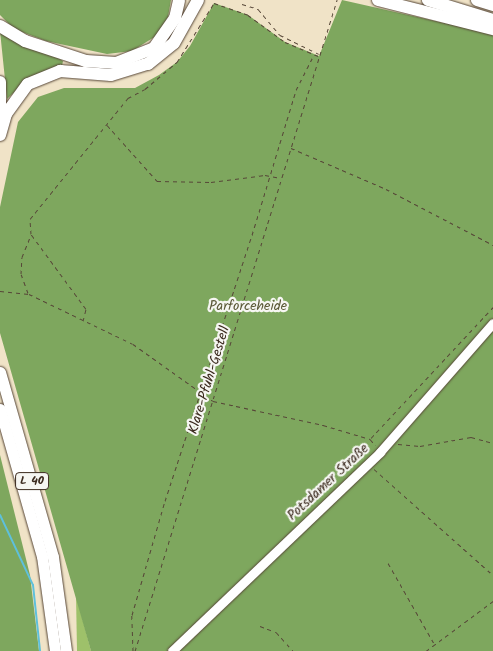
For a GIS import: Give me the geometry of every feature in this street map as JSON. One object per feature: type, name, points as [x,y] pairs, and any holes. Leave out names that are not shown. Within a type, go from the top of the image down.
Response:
[{"type":"highway","points":[[0,26],[26,41],[86,61],[116,63],[154,48],[172,24],[179,0]]},
{"type":"highway","points":[[0,135],[6,114],[28,84],[60,71],[111,75],[148,64],[174,43],[198,0]]},
{"type":"highway","points":[[378,0],[451,21],[493,29]]},
{"type":"highway","points":[[428,0],[493,20]]},
{"type":"highway","points":[[478,0],[493,5]]},
{"type":"highway","points":[[0,82],[0,113]]},
{"type":"highway","name":"L 40","points":[[0,372],[53,556],[66,651]]},
{"type":"highway","name":"L 40","points":[[0,409],[42,556],[55,651]]},
{"type":"street","name":"Potsdamer Straße","points":[[172,651],[380,452],[493,322]]},
{"type":"path","name":"Klare-Pfuhl-Gestell","points":[[134,651],[337,0]]},
{"type":"path","points":[[29,294],[21,274],[22,257],[31,234],[30,219],[128,98],[144,89],[177,62],[214,3],[248,15],[285,42],[314,55],[319,55]]},
{"type":"path","points":[[242,4],[258,9],[280,34],[319,55]]},
{"type":"path","points":[[134,651],[132,615],[296,90],[314,55]]},
{"type":"path","points":[[106,124],[157,181],[179,184],[270,176],[281,178]]},
{"type":"path","points":[[291,148],[386,188],[493,246]]},
{"type":"path","points":[[31,234],[86,310],[84,321]]},
{"type":"path","points":[[0,291],[29,294],[133,344],[213,401],[370,439],[380,452]]},
{"type":"path","points":[[370,439],[493,308]]},
{"type":"path","points":[[396,444],[420,446],[471,437],[493,442]]},
{"type":"path","points":[[374,469],[493,575]]},
{"type":"path","points":[[388,563],[435,645]]},
{"type":"path","points":[[426,651],[493,601]]},
{"type":"path","points":[[260,626],[276,632],[292,651]]},
{"type":"green space","points":[[0,0],[171,0],[168,17],[156,36],[132,51],[107,54],[46,41],[14,29],[0,15]]},
{"type":"green space","name":"Parforceheide","points":[[342,0],[493,34],[493,651],[91,651],[0,333],[0,207],[18,122],[38,97],[64,88],[135,88],[159,75],[177,62],[190,46],[214,3],[248,15],[285,42],[319,56]]},
{"type":"green space","points":[[0,31],[55,56],[63,61],[62,66],[30,77],[7,99]]},
{"type":"green space","points":[[0,455],[30,575],[39,651],[0,651]]},
{"type":"green space","points":[[76,595],[91,651],[77,651]]},
{"type":"waterway","points":[[0,515],[33,585],[40,651]]}]
